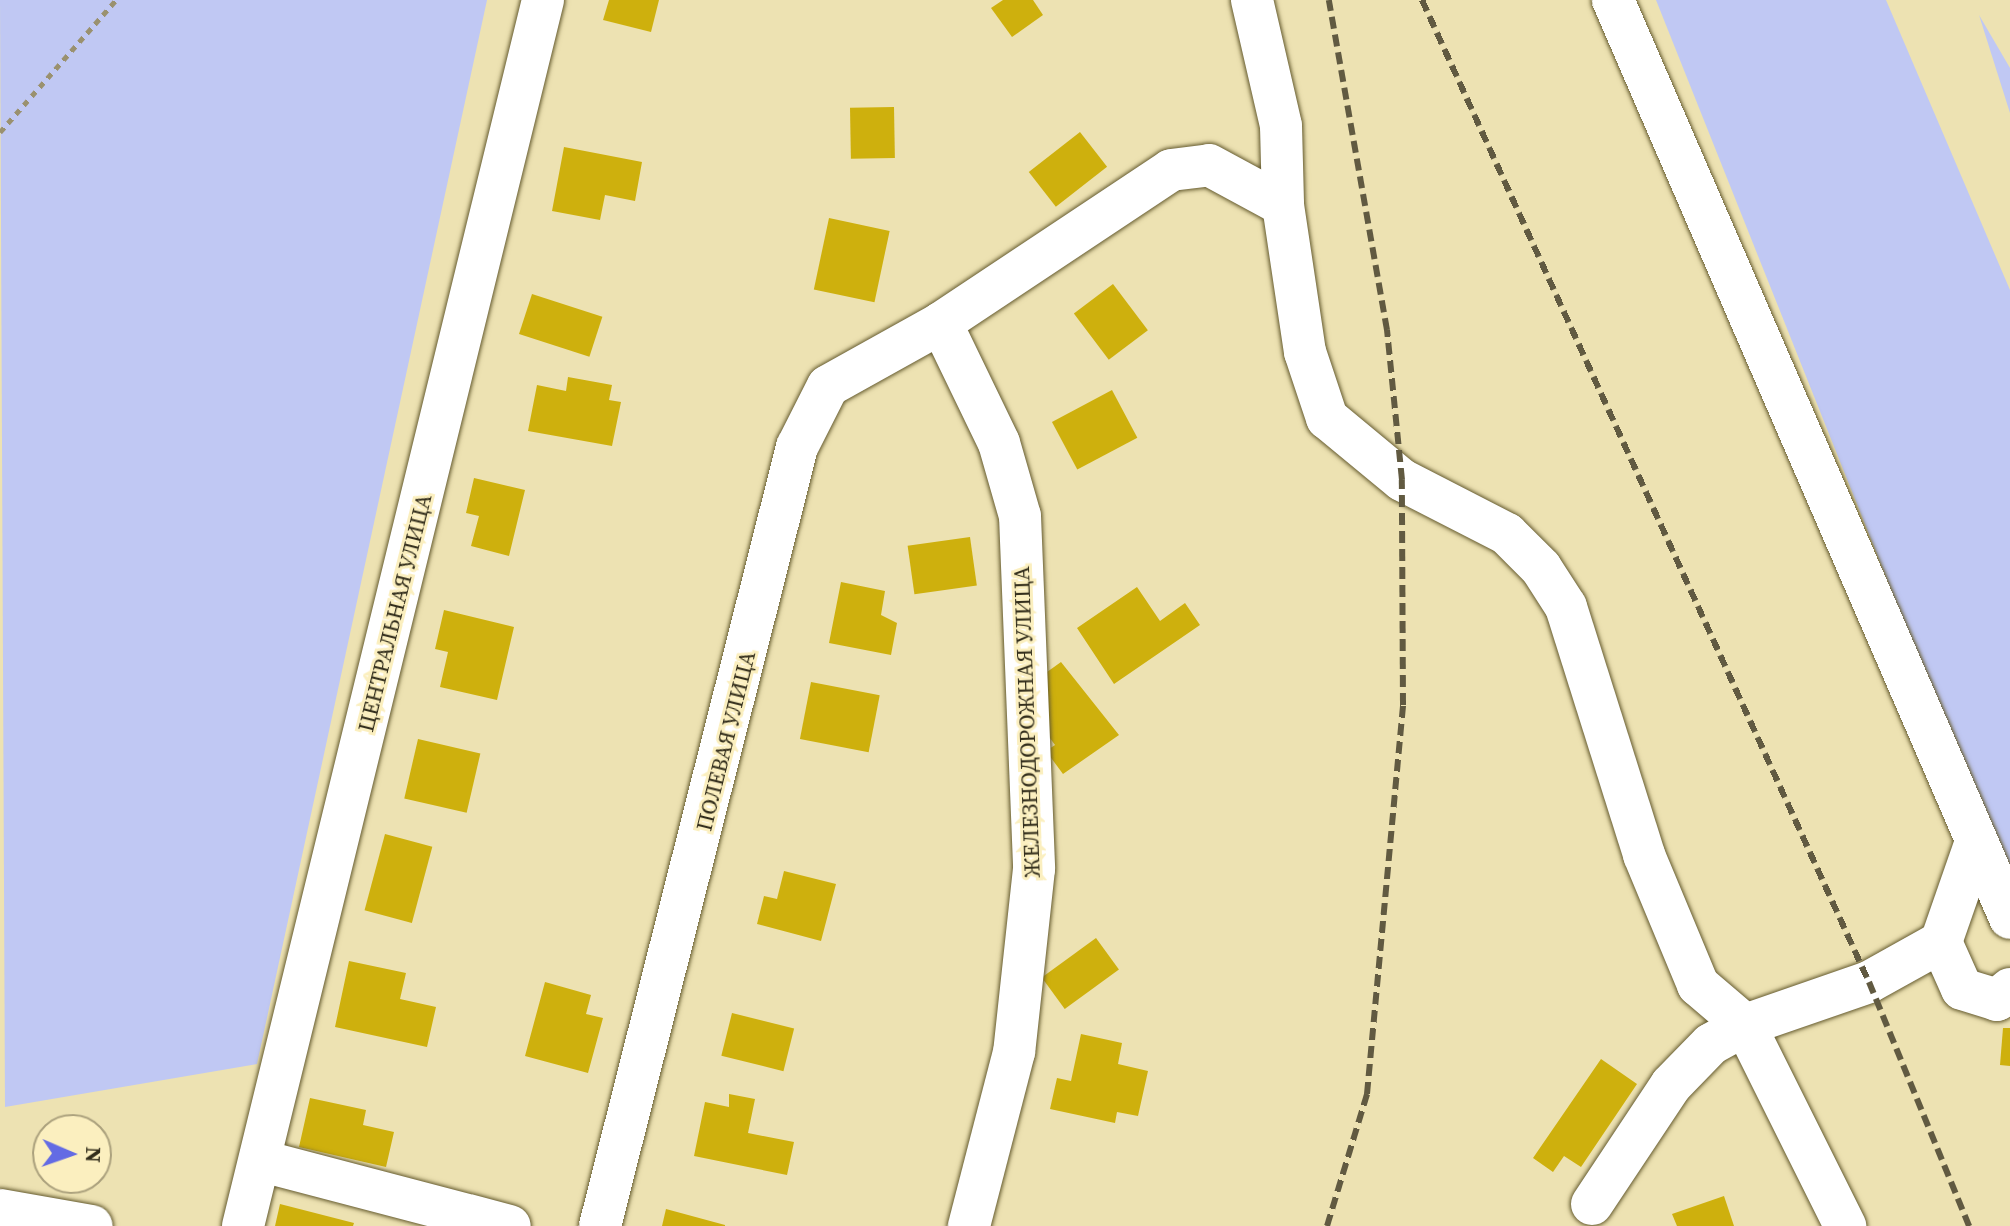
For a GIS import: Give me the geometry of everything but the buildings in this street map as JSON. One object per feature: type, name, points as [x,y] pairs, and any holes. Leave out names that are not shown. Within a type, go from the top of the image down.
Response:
[{"type":"street","name":"ЦЕНТРАЛЬНАЯ УЛИЦА","points":[[243,1226],[262,1161],[543,0]]},
{"type":"street","points":[[1252,0],[1281,126],[1283,205],[1305,352],[1327,418],[1402,480],[1507,534],[1541,568],[1566,607],[1644,855],[1698,985],[1745,1025],[1845,1226]]},
{"type":"street","points":[[1613,0],[1974,847],[2010,918]]},
{"type":"street","name":"ПОЛЕВАЯ УЛИЦА","points":[[600,1226],[797,447],[828,386],[941,323],[1171,170],[1209,165],[1283,205]]},
{"type":"street","name":"ЖЕЛЕЗНОДОРОЖНАЯ УЛИЦА","points":[[941,323],[999,443],[1020,516],[1034,869],[1014,1052],[969,1226]]},
{"type":"street","points":[[1592,1204],[1671,1085],[1711,1044],[1745,1025],[1869,982],[1941,942],[1974,847]]},
{"type":"street","points":[[1941,942],[1962,989],[1997,1000],[2010,989]]},
{"type":"street","points":[[262,1161],[510,1226]]},
{"type":"street","points":[[0,1210],[92,1226]]},
{"type":"path","points":[[0,132],[116,0]]},
{"type":"shaded area","points":[[0,0],[487,0],[257,1064],[5,1107]]},
{"type":"shaded area","points":[[1656,0],[1886,0],[2010,290],[2010,888]]},
{"type":"shaded area","points":[[1979,15],[2010,68],[2010,113]]},
{"type":"railway","points":[[1327,1226],[1367,1094],[1403,705],[1402,480],[1387,330],[1329,0]]},
{"type":"railway","points":[[1422,0],[1869,982],[1969,1226]]}]
